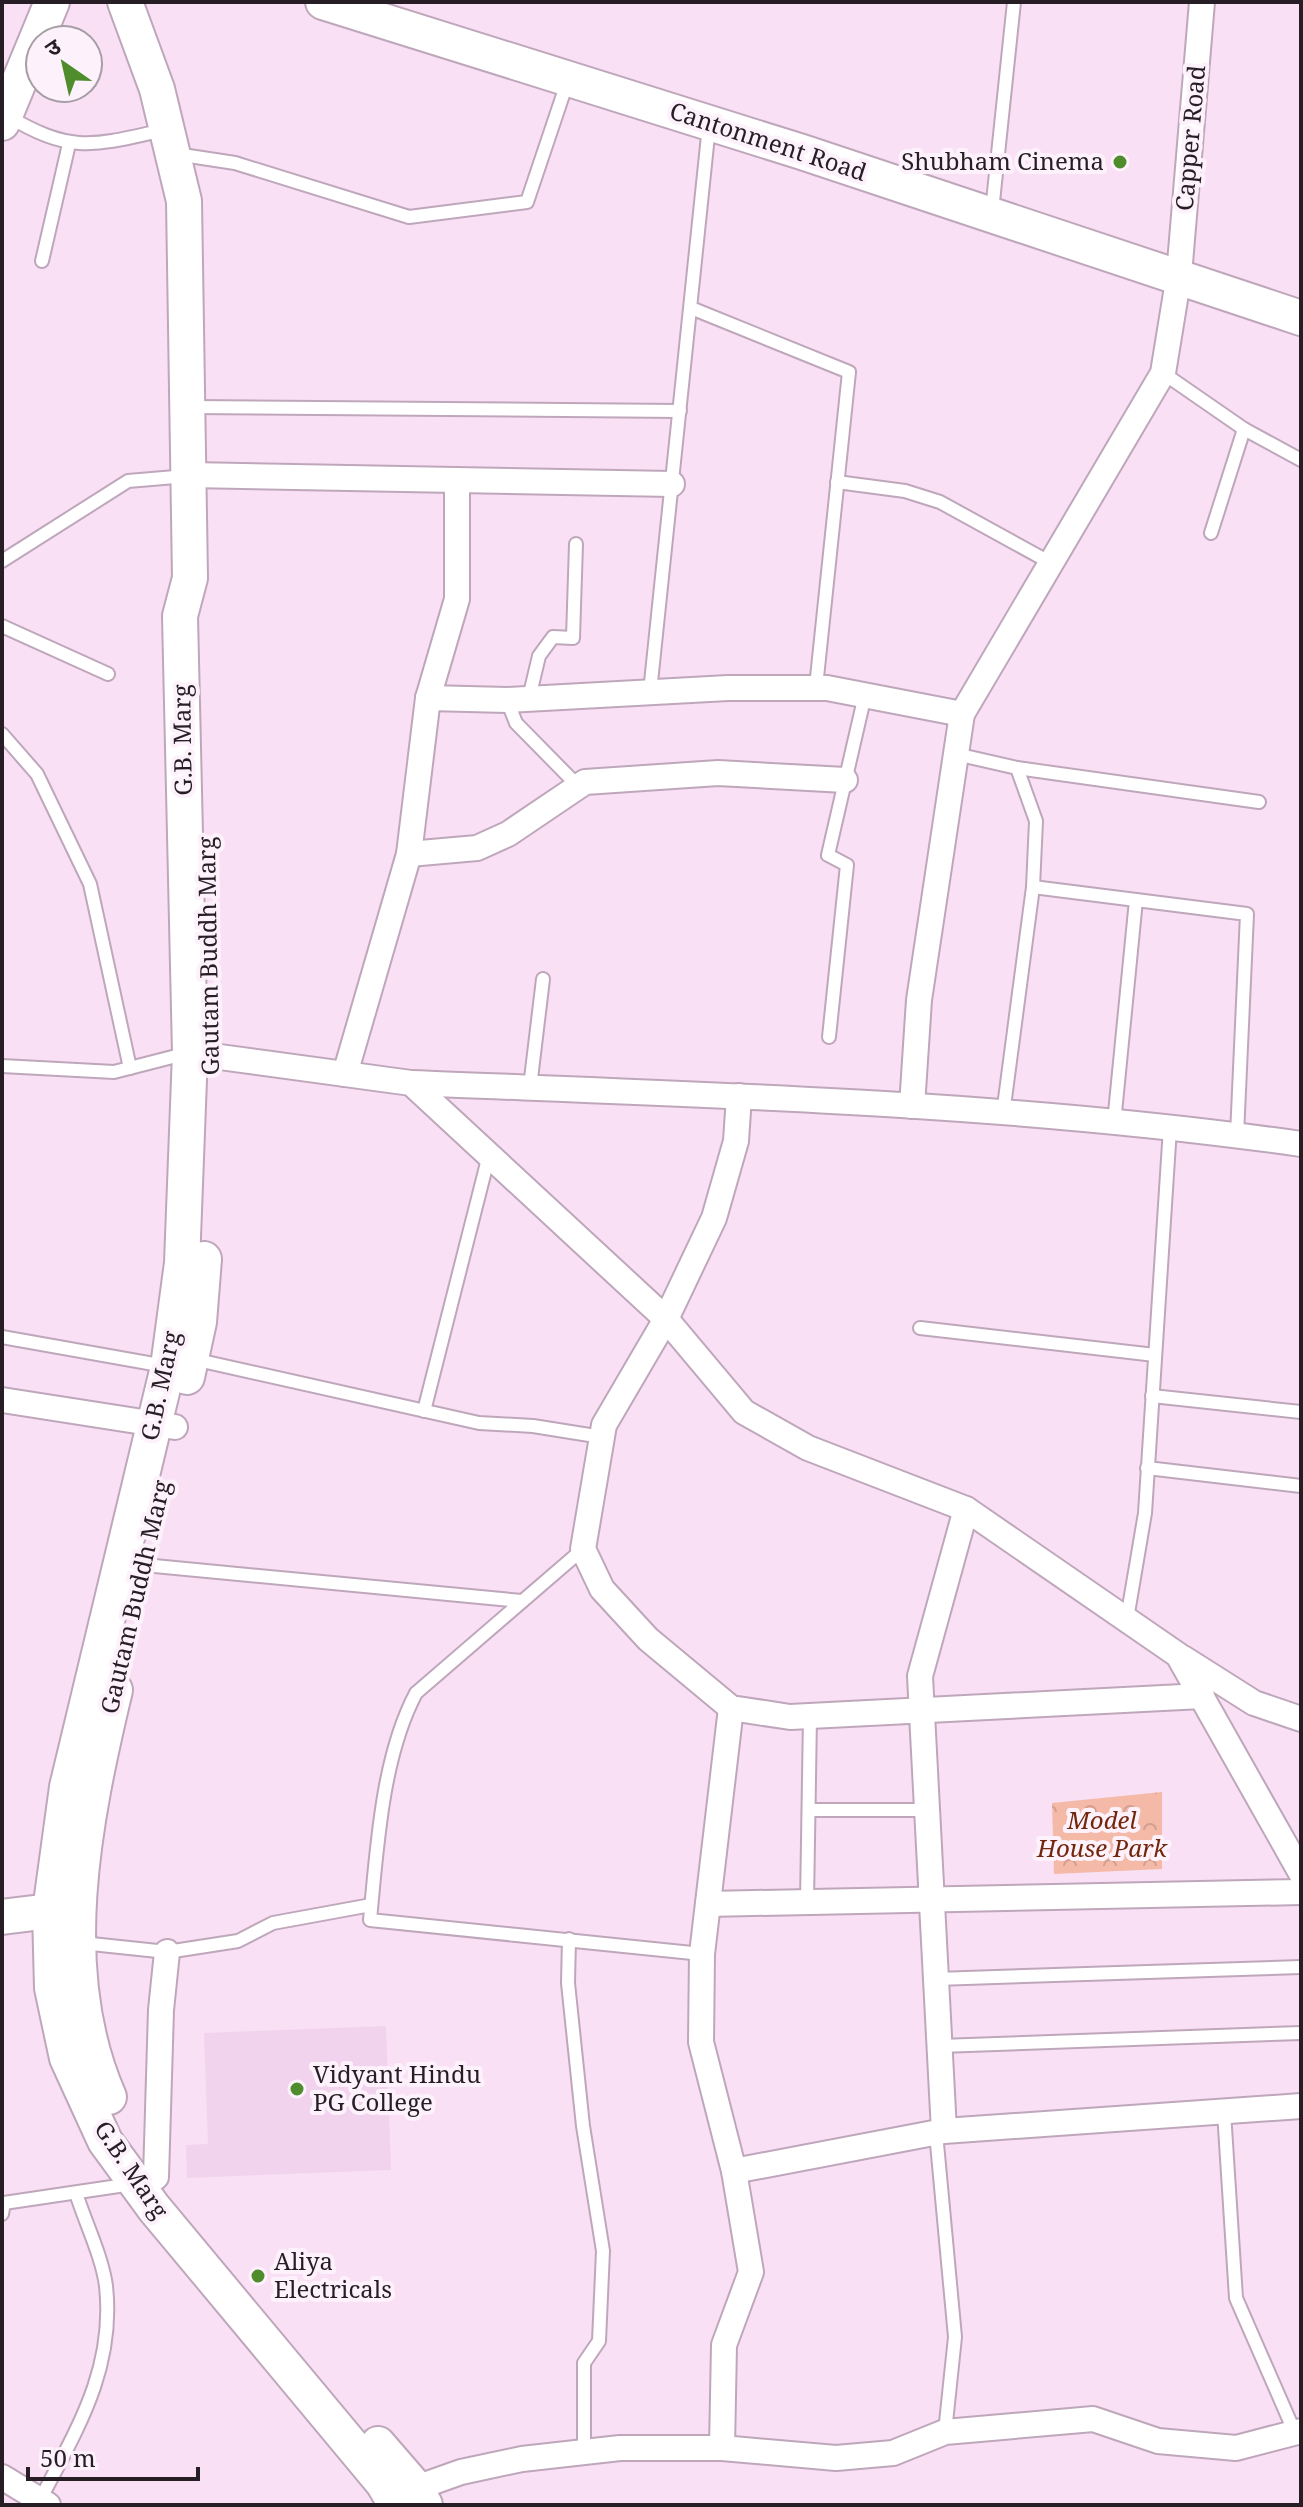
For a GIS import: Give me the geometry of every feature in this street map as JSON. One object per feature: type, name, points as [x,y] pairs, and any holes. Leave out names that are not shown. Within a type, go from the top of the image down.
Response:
[{"type":"street","points":[[4,119],[52,2]]},
{"type":"street","name":"G.B. Marg","points":[[125,2],[157,89],[184,201],[190,578],[180,616],[200,1054],[182,1263],[179,1363],[67,1787],[69,1922],[52,1988],[67,2058],[105,2141],[146,2180],[383,2483],[405,2501]]},
{"type":"street","name":"Cantonment Road","points":[[323,2],[710,123],[1300,316]]},
{"type":"street","name":"Capper Road","points":[[1163,373],[1179,275],[1202,2]]},
{"type":"street","points":[[912,1106],[919,1000],[962,714],[1163,373]]},
{"type":"street","points":[[190,475],[672,484]]},
{"type":"street","points":[[345,1074],[409,854],[428,698],[457,599],[457,480]]},
{"type":"street","points":[[428,698],[518,699],[816,687],[962,714]]},
{"type":"street","points":[[409,854],[477,848],[508,834],[578,786],[607,778],[718,773],[845,780]]},
{"type":"street","points":[[200,1054],[411,1083],[912,1106],[1170,1128],[1301,1144]]},
{"type":"street","points":[[411,1083],[666,1319],[744,1412],[808,1448],[966,1509],[1178,1655],[1254,1703],[1301,1719]]},
{"type":"street","points":[[739,1096],[736,1141],[714,1218],[666,1319],[604,1425],[583,1549],[602,1589],[648,1639],[731,1708],[790,1717],[1202,1696]]},
{"type":"street","points":[[2,1400],[165,1425]]},
{"type":"street","name":"Gautam Buddh Marg","points":[[69,1922],[100,1752],[144,1565],[165,1425]]},
{"type":"street","points":[[940,2132],[940,2046],[920,1676],[966,1509]]},
{"type":"street","points":[[1178,1655],[1301,1873]]},
{"type":"street","points":[[722,2448],[724,2345],[751,2272],[734,2171],[701,2042],[702,1954],[731,1708]]},
{"type":"street","points":[[708,1904],[1301,1892]]},
{"type":"street","points":[[2,1917],[69,1922]]},
{"type":"street","points":[[146,2180],[167,1952]]},
{"type":"street","points":[[734,2171],[940,2132],[1301,2106]]},
{"type":"street","points":[[405,2501],[461,2472],[522,2459],[620,2448],[722,2448],[836,2458],[893,2453],[945,2432],[1093,2419],[1158,2441],[1236,2448],[1298,2432]]},
{"type":"street","points":[[2,2477],[44,2502]]},
{"type":"lane","points":[[992,214],[1014,2]]},
{"type":"lane","points":[[4,119],[69,144],[170,141],[409,217],[527,202],[568,79]]},
{"type":"lane","points":[[650,692],[710,123]]},
{"type":"lane","points":[[42,261],[69,144]]},
{"type":"lane","points":[[691,308],[849,372],[816,687]]},
{"type":"lane","points":[[1163,373],[1244,429],[1301,460]]},
{"type":"lane","points":[[189,407],[680,411]]},
{"type":"lane","points":[[1211,533],[1244,429]]},
{"type":"lane","points":[[2,561],[128,481],[190,475]]},
{"type":"lane","points":[[837,482],[905,491],[940,502],[1051,563]]},
{"type":"lane","points":[[576,544],[573,638],[553,637],[539,656],[518,699],[516,723],[578,786]]},
{"type":"lane","points":[[2,626],[108,674]]},
{"type":"lane","points":[[829,1037],[847,865],[828,855],[865,695]]},
{"type":"lane","points":[[2,734],[37,774],[90,884],[130,1068]]},
{"type":"lane","points":[[956,754],[1017,768],[1259,802]]},
{"type":"lane","points":[[1003,1114],[1033,887],[1036,821],[1017,768]]},
{"type":"lane","points":[[1033,887],[1247,914],[1237,1135]]},
{"type":"lane","points":[[1114,1123],[1136,900]]},
{"type":"lane","points":[[530,1087],[543,979]]},
{"type":"lane","points":[[2,1066],[114,1072],[200,1054]]},
{"type":"lane","points":[[1127,1619],[1145,1513],[1170,1128]]},
{"type":"lane","points":[[424,1411],[489,1155]]},
{"type":"lane","points":[[920,1328],[1155,1355]]},
{"type":"lane","points":[[2,1337],[179,1363],[479,1423],[533,1426],[602,1437]]},
{"type":"lane","points":[[1152,1396],[1301,1412]]},
{"type":"lane","points":[[1147,1468],[1301,1486]]},
{"type":"lane","points":[[583,1549],[416,1693],[400,1723],[376,1854],[370,1920],[702,1954]]},
{"type":"lane","points":[[144,1565],[522,1601]]},
{"type":"lane","points":[[807,1903],[810,1716]]},
{"type":"lane","points":[[809,1810],[927,1810]]},
{"type":"lane","points":[[69,1922],[167,1952],[238,1941],[273,1923],[371,1905]]},
{"type":"lane","points":[[569,1939],[568,1983],[583,2126],[603,2251],[599,2341],[584,2363],[584,2452]]},
{"type":"lane","points":[[936,1979],[1301,1967]]},
{"type":"lane","points":[[940,2046],[1301,2033]]},
{"type":"lane","points":[[1224,2112],[1236,2298],[1298,2432]]},
{"type":"lane","points":[[940,2132],[955,2337],[945,2432]]},
{"type":"lane","points":[[2,2214],[4,2203],[146,2180]]},
{"type":"lane","points":[[44,2502],[92,2399],[107,2336],[105,2283],[76,2193]]},
{"type":"shaded area","name":"Vidyant Hindu PG College","points":[[386,2026],[391,2170],[187,2178],[186,2145],[208,2144],[204,2033]]},
{"type":"green space","name":"Model House Park","points":[[1162,1792],[1162,1869],[1054,1874],[1052,1803]]},
{"type":"place","name":"Shubham Cinema","points":[[1120,162]]},
{"type":"place","name":"Vidyant Hindu PG College","points":[[297,2089]]},
{"type":"place","name":"Aliya Electricals","points":[[258,2276]]}]
